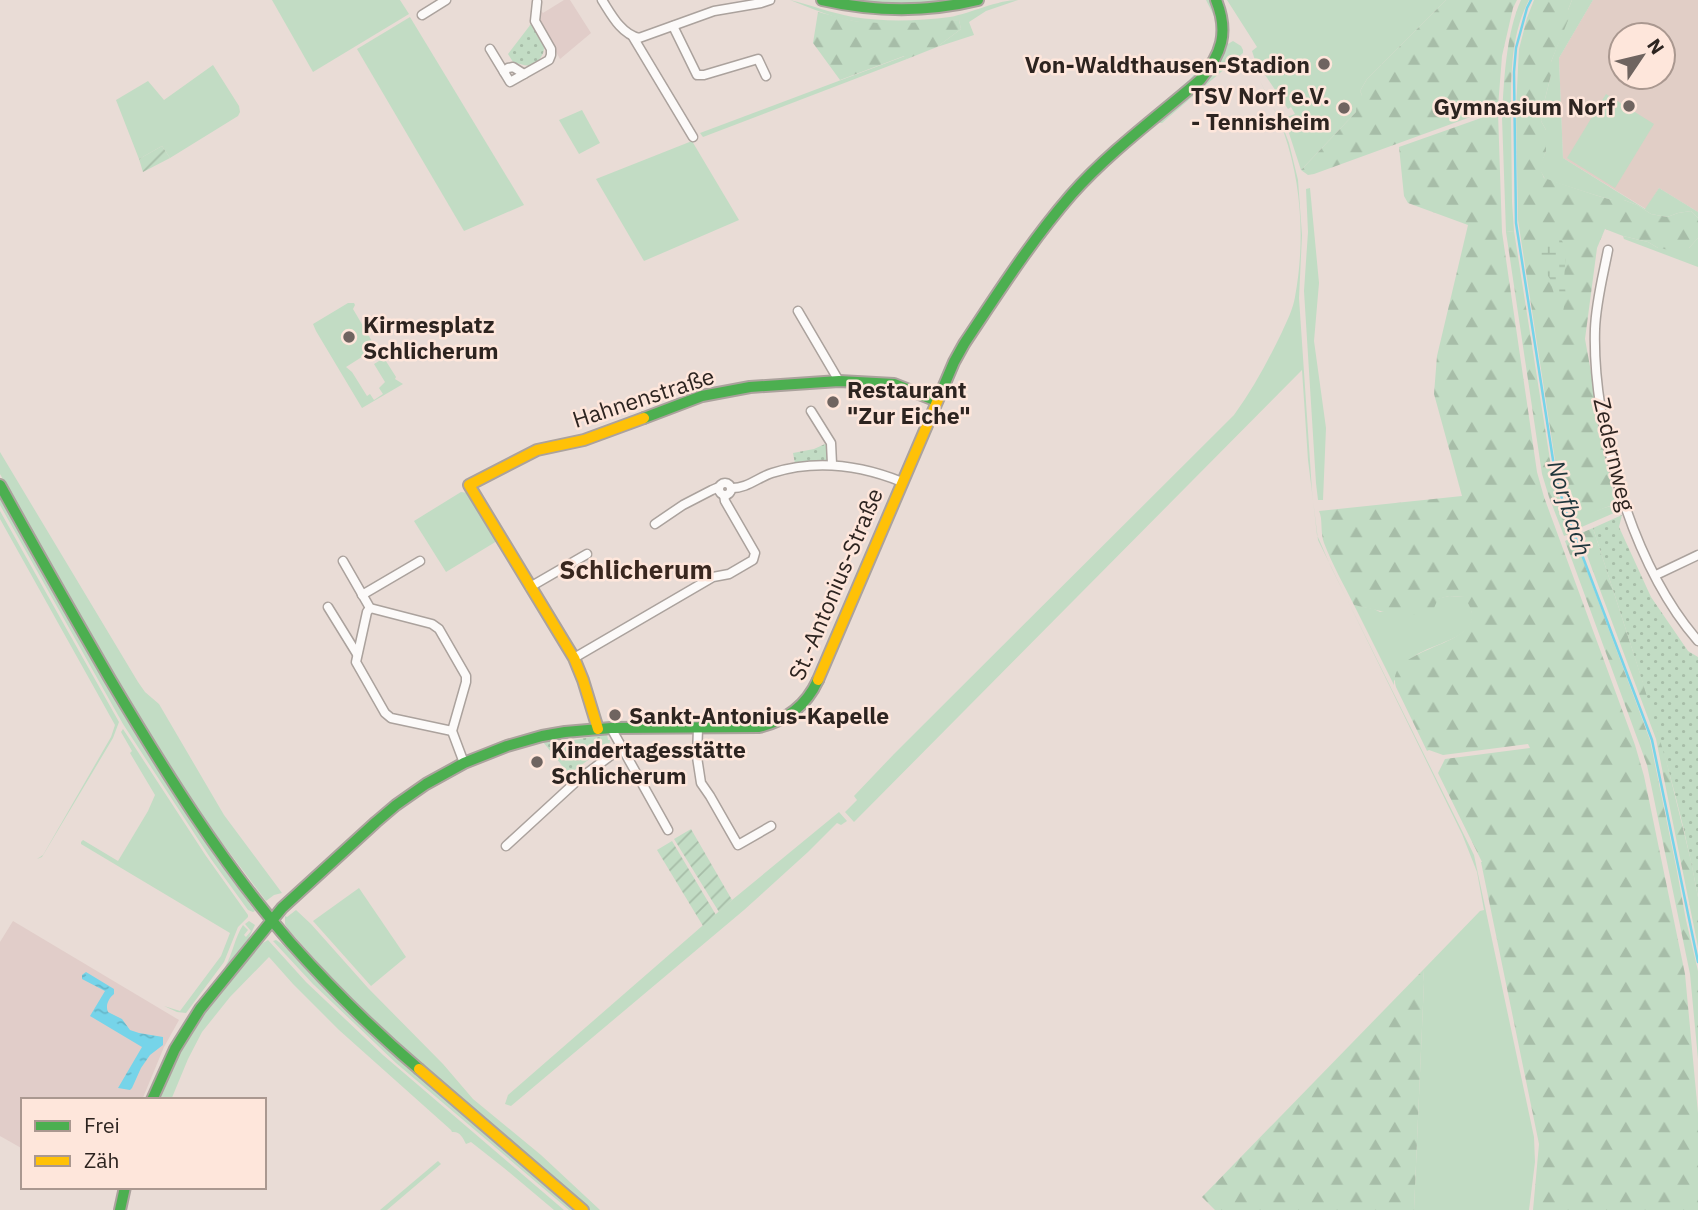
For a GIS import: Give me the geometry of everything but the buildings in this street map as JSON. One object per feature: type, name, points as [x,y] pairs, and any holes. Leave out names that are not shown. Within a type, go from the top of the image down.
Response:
[{"type":"street","points":[[422,15],[446,0]]},
{"type":"street","points":[[602,0],[621,27],[633,37],[693,137]]},
{"type":"street","points":[[633,37],[644,37],[714,11],[770,0]]},
{"type":"street","points":[[822,0],[867,9],[901,11],[947,7],[978,0]]},
{"type":"street","name":"St.-Antonius-Straße","points":[[153,1098],[175,1049],[200,1009],[272,920],[293,896],[396,805],[426,784],[464,763],[530,739],[565,732],[611,728],[767,726],[780,722],[806,701],[816,684],[964,344],[1050,220],[1083,183],[1213,65],[1220,51],[1224,28],[1216,0]]},
{"type":"street","points":[[490,49],[510,82],[549,60],[551,49],[534,18],[535,1]]},
{"type":"street","points":[[673,26],[697,75],[758,59],[766,76]]},
{"type":"street","name":"Zedernweg","points":[[1608,250],[1595,326],[1596,360],[1604,424],[1625,508],[1656,575],[1678,614],[1698,641]]},
{"type":"street","points":[[798,310],[839,381]]},
{"type":"street","name":"Hahnenstraße","points":[[530,587],[470,485],[537,450],[584,440],[702,396],[750,387],[839,381],[894,384],[937,401]]},
{"type":"street","points":[[811,411],[831,443],[832,464]]},
{"type":"street","points":[[655,524],[712,490],[730,493],[731,488],[783,470],[832,464],[866,470],[902,482]]},
{"type":"street","points":[[0,485],[90,644],[167,772],[217,849],[272,920],[317,972],[371,1027],[583,1210]]},
{"type":"street","points":[[574,658],[713,577],[729,574],[753,560],[755,553],[722,491]]},
{"type":"street","points":[[587,554],[530,587],[574,658],[598,729]]},
{"type":"street","points":[[1656,575],[1698,555]]},
{"type":"street","points":[[343,561],[370,608],[432,624],[439,629],[467,678],[452,731],[464,763]]},
{"type":"street","points":[[362,595],[420,561]]},
{"type":"street","points":[[328,607],[357,654]]},
{"type":"street","points":[[370,608],[356,662],[388,716],[452,731]]},
{"type":"street","points":[[611,728],[668,830]]},
{"type":"street","points":[[698,728],[697,757],[701,783],[738,845],[771,826]]},
{"type":"street","points":[[506,846],[579,779],[621,748]]},
{"type":"street","points":[[120,1210],[125,1189]]},
{"type":"shaded area","points":[[564,0],[570,0],[591,33],[560,59],[537,18],[541,11],[543,13]]},
{"type":"shaded area","name":"Gymnasium Norf","points":[[1593,0],[1698,0],[1698,212],[1659,188],[1646,209],[1563,158],[1559,58]]},
{"type":"shaded area","points":[[13,921],[179,1020],[164,1047],[143,1098],[21,1098],[21,1148],[0,1136],[0,942]]},
{"type":"green space","points":[[272,0],[400,0],[409,14],[313,72]]},
{"type":"green space","points":[[790,0],[853,17],[902,20],[950,17],[1018,0],[986,11],[969,22],[974,35],[937,47],[961,29],[959,20],[906,25],[866,23],[837,17]]},
{"type":"green space","points":[[840,0],[961,0],[900,6]]},
{"type":"green space","points":[[1206,0],[1211,0],[1219,24],[1216,50],[1200,74],[1104,158],[999,283],[1065,191],[1104,153],[1189,80],[1208,59],[1215,42],[1216,27],[1215,18]]},
{"type":"green space","name":"Von-Waldthausen-Stadion","points":[[1227,0],[1446,0],[1367,79],[1360,91],[1362,95],[1356,112],[1301,170],[1285,121],[1287,117],[1295,114],[1291,107],[1288,109],[1255,60],[1252,51],[1257,47]]},
{"type":"green space","points":[[1446,0],[1517,0],[1502,56],[1498,107],[1314,174],[1308,175],[1301,170],[1356,112],[1357,101],[1362,95],[1360,91],[1367,79]]},
{"type":"green space","points":[[1521,0],[1529,0],[1515,43],[1511,117],[1502,117],[1509,42]]},
{"type":"green space","points":[[1534,0],[1572,0],[1568,10],[1569,18],[1551,62],[1551,75],[1543,107],[1541,121],[1546,130],[1546,151],[1540,168],[1544,178],[1612,200],[1624,200],[1651,214],[1667,217],[1691,211],[1698,218],[1698,238],[1689,248],[1676,251],[1658,248],[1648,242],[1605,229],[1597,248],[1585,339],[1613,493],[1620,504],[1595,512],[1576,530],[1557,473],[1518,220],[1516,110],[1519,49]]},
{"type":"green space","points":[[1572,0],[1593,0],[1559,58],[1563,158],[1645,209],[1659,188],[1698,212],[1698,218],[1691,211],[1667,217],[1651,214],[1624,200],[1612,200],[1545,179],[1539,168],[1546,151],[1546,130],[1541,121],[1543,107],[1551,75],[1551,62]]},
{"type":"green space","points":[[818,12],[854,21],[890,24],[959,20],[961,29],[937,47],[907,59],[904,56],[840,80],[813,43]]},
{"type":"green space","points":[[410,17],[524,205],[464,231],[357,49]]},
{"type":"green space","points":[[531,24],[543,42],[544,51],[536,63],[524,65],[513,62],[508,54]]},
{"type":"green space","points":[[1233,41],[1241,46],[1243,53],[1159,123],[1212,73],[1226,45]]},
{"type":"green space","points":[[905,56],[907,59],[703,137],[700,133]]},
{"type":"green space","points":[[213,65],[239,106],[238,116],[170,158],[162,146],[139,159],[116,100],[148,81],[164,100]]},
{"type":"green space","points":[[1606,94],[1654,124],[1615,188],[1567,158]]},
{"type":"green space","points":[[1272,104],[1289,143],[1298,180],[1302,235],[1299,298],[1313,502],[1302,370],[854,822],[845,812],[857,800],[854,796],[1234,415],[1260,375],[1277,343],[1295,297],[1301,235],[1295,173],[1284,133]]},
{"type":"green space","points":[[582,110],[600,143],[579,154],[559,120]]},
{"type":"green space","points":[[1498,112],[1502,232],[1537,472],[1635,745],[1644,776],[1685,974],[1698,1113],[1698,1210],[1533,1210],[1539,1144],[1482,862],[1438,773],[1445,759],[1530,748],[1528,744],[1443,755],[1427,751],[1396,687],[1397,672],[1406,661],[1456,636],[1468,627],[1472,614],[1464,597],[1449,596],[1438,599],[1434,608],[1410,615],[1354,605],[1323,539],[1319,511],[1462,496],[1434,394],[1437,356],[1468,225],[1408,203],[1404,196],[1399,147]]},
{"type":"green space","points":[[1502,117],[1511,117],[1514,231],[1506,232]]},
{"type":"green space","points":[[692,141],[739,220],[644,261],[596,179]]},
{"type":"green space","points":[[162,146],[170,158],[143,172],[139,159]]},
{"type":"green space","points":[[1310,188],[1319,283],[1314,341],[1326,428],[1323,500],[1318,500],[1316,483],[1304,291],[1308,232],[1306,189]]},
{"type":"green space","points":[[1514,231],[1553,479],[1572,533],[1564,536],[1542,474],[1506,232]]},
{"type":"green space","points":[[1623,236],[1648,242],[1658,248],[1689,248],[1698,238],[1698,267],[1624,239]]},
{"type":"green space","points":[[1551,239],[1561,239],[1566,248],[1566,295],[1563,312],[1558,309],[1550,279],[1539,262],[1540,248]]},
{"type":"green space","points":[[348,303],[354,303],[353,309],[376,348],[346,367],[367,396],[370,394],[374,400],[383,394],[379,388],[385,382],[374,364],[384,358],[395,379],[403,384],[362,408],[313,324]]},
{"type":"green space","points":[[825,444],[829,447],[829,462],[795,464],[793,453]]},
{"type":"green space","points":[[0,452],[138,682],[159,704],[224,815],[282,893],[266,901],[195,807],[119,683],[0,474]]},
{"type":"green space","points":[[461,492],[468,493],[497,541],[446,572],[414,521]]},
{"type":"green space","points":[[0,495],[168,784],[218,861],[255,911],[248,910],[211,859],[123,724],[0,505]]},
{"type":"green space","points":[[1620,504],[1614,513],[1577,529],[1580,523],[1595,512]]},
{"type":"green space","points":[[0,511],[119,722],[113,738],[42,857],[37,859],[43,855],[111,737],[115,725],[0,519]]},
{"type":"green space","points":[[1622,515],[1619,527],[1651,597],[1688,651],[1698,657],[1698,897],[1665,757],[1593,528]]},
{"type":"green space","points":[[1593,528],[1660,735],[1698,897],[1698,947],[1656,739],[1579,534]]},
{"type":"green space","points":[[1574,536],[1650,740],[1698,971],[1698,1059],[1690,974],[1647,765],[1565,541]]},
{"type":"green space","points":[[1449,596],[1465,597],[1472,611],[1471,622],[1466,630],[1456,637],[1411,659],[1394,681],[1394,685],[1354,605],[1380,612]]},
{"type":"green space","points":[[1348,600],[1474,855],[1534,1137],[1535,1162],[1529,1210],[1414,1210],[1423,970],[1484,910],[1477,872],[1462,834]]},
{"type":"green space","points":[[123,729],[248,915],[238,927],[224,962],[186,1013],[164,1006],[180,1011],[221,956],[230,933],[81,844],[83,840],[118,861],[155,795],[130,753],[132,751],[121,732]]},
{"type":"green space","points":[[607,734],[610,740],[609,751],[605,754],[602,750],[569,774],[543,742],[569,741]]},
{"type":"green space","points":[[839,812],[847,821],[841,825],[837,823],[744,910],[511,1106],[505,1104],[508,1095],[732,900]]},
{"type":"green space","points":[[691,829],[732,900],[719,912],[674,839]]},
{"type":"green space","points":[[672,841],[716,915],[703,926],[657,850]]},
{"type":"green space","points":[[359,888],[406,957],[371,986],[313,921]]},
{"type":"green space","points":[[296,910],[473,1099],[541,1155],[600,1210],[590,1210],[354,1003],[288,929],[285,916]]},
{"type":"green space","points":[[249,921],[255,925],[245,946],[192,1013],[190,1012],[225,967],[243,925],[248,930],[244,935],[246,937],[251,931],[245,924]]},
{"type":"green space","points":[[268,940],[306,982],[383,1055],[564,1210],[554,1210],[471,1142],[466,1144],[459,1134],[452,1132],[339,1030],[269,957],[230,997],[202,1032],[172,1098],[158,1098],[176,1057],[198,1020],[261,944]]},
{"type":"green space","points":[[276,940],[388,1048],[576,1210],[569,1210],[396,1063],[313,984],[273,941]]},
{"type":"green space","points":[[1423,970],[1414,1210],[1215,1210],[1202,1197]]},
{"type":"green space","points":[[438,1161],[441,1164],[387,1210],[380,1210]]},
{"type":"water","points":[[86,972],[114,989],[114,994],[107,1004],[108,1012],[122,1019],[130,1030],[163,1037],[163,1045],[150,1055],[130,1090],[118,1088],[142,1047],[90,1016],[105,991],[82,979]]},
{"type":"waterway","name":"Norfbach","points":[[1531,0],[1516,48],[1514,72],[1516,223],[1556,479],[1567,515],[1652,740],[1698,962]]},
{"type":"traffic: fast","points":[[822,0],[881,9],[919,9],[978,0]]},
{"type":"traffic: fast","points":[[940,395],[964,344],[1056,213],[1101,164],[1200,80],[1208,70],[1221,42],[1222,22],[1216,0]]},
{"type":"traffic: fast","points":[[644,418],[702,396],[750,387],[839,381],[894,384],[937,401]]},
{"type":"traffic: fast","points":[[0,485],[130,713],[217,848],[305,959],[369,1024],[419,1069]]},
{"type":"traffic: fast","points":[[153,1098],[175,1049],[200,1009],[282,908],[376,822],[426,784],[464,763],[507,746],[565,732],[611,728],[759,727],[794,711],[808,697],[818,680]]},
{"type":"traffic: fast","points":[[120,1210],[125,1189]]},
{"type":"traffic: slow","points":[[818,680],[940,395]]},
{"type":"traffic: slow","points":[[598,729],[574,658],[469,485],[537,450],[584,440],[644,418]]},
{"type":"traffic: slow","points":[[419,1069],[583,1210]]},
{"type":"place","name":"Von-Waldthausen-Stadion","points":[[1324,64]]},
{"type":"place","name":"Gymnasium Norf","points":[[1629,106]]},
{"type":"place","name":"TSV Norf e.V. - Tennisheim","points":[[1344,108]]},
{"type":"place","name":"Kirmesplatz Schlicherum","points":[[349,337]]},
{"type":"place","name":"Restaurant \"Zur Eiche\"","points":[[833,402]]},
{"type":"place","name":"Sankt-Antonius-Kapelle","points":[[615,715]]},
{"type":"place","name":"Kindertagesstätte Schlicherum","points":[[537,762]]},
{"type":"district","name":"Schlicherum","points":[[636,569]]}]
